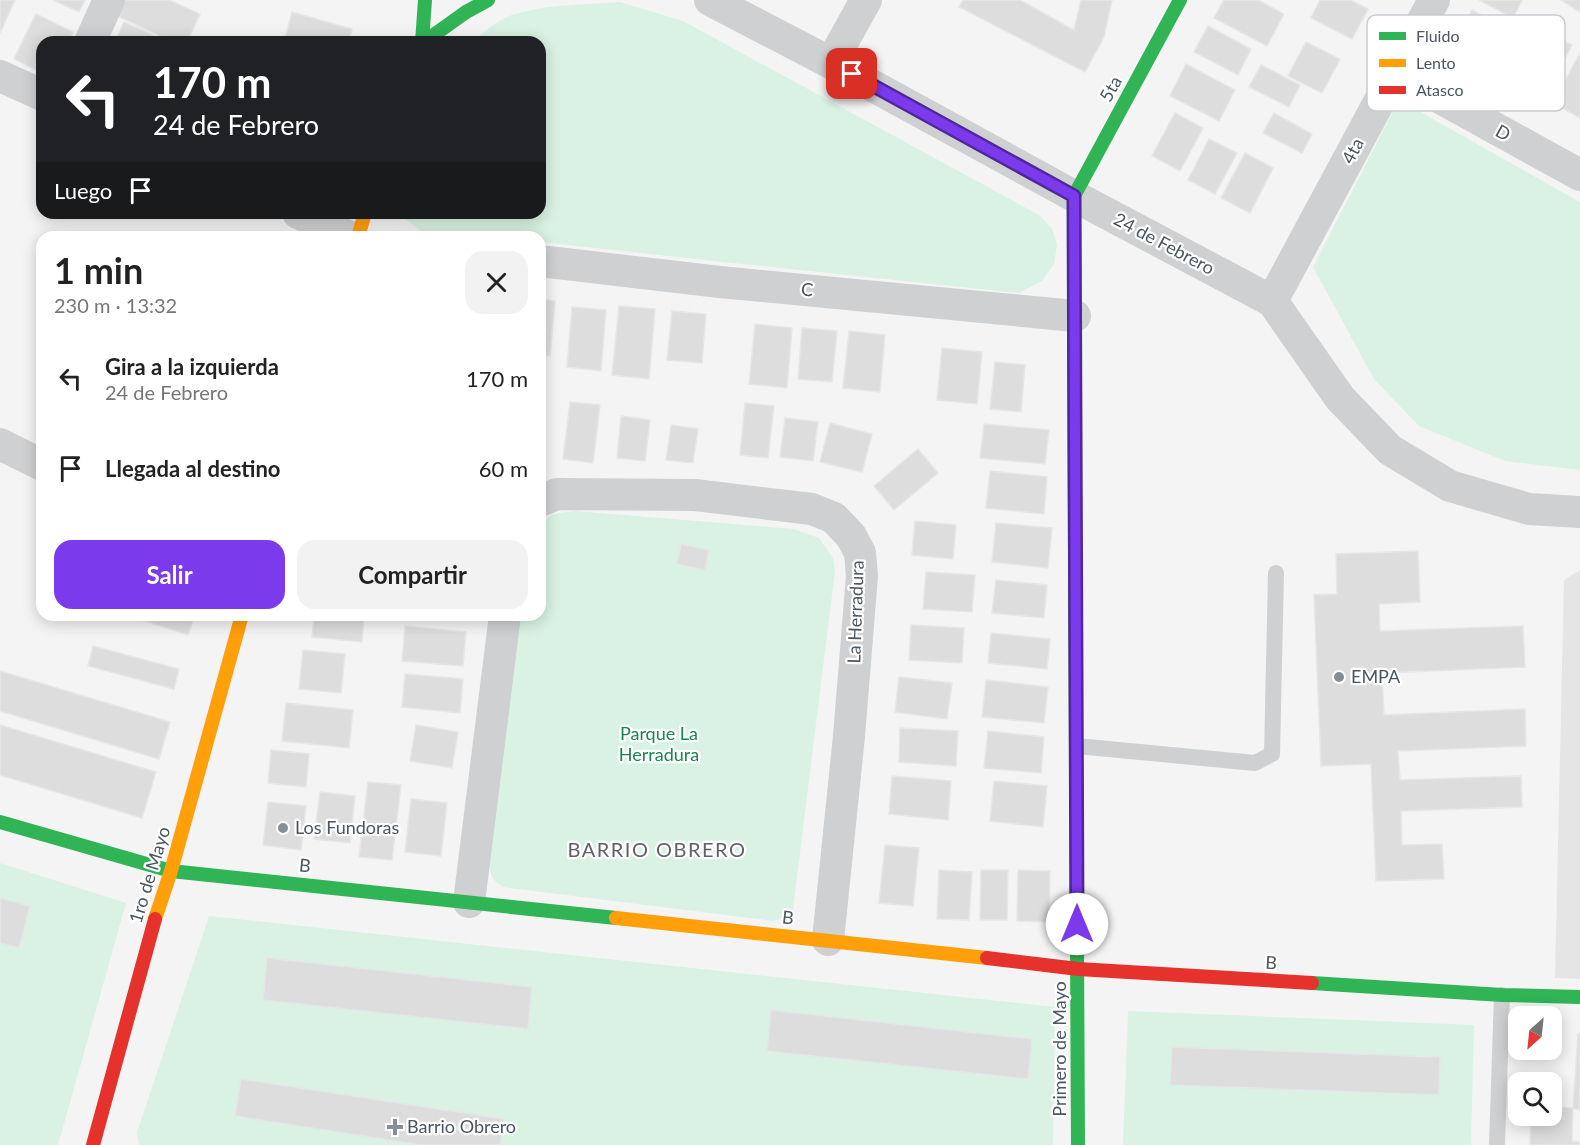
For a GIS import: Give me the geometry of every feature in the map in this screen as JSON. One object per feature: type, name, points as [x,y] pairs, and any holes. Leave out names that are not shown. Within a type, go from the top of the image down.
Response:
[{"type":"street","points":[[93,36],[109,0]]},
{"type":"street","points":[[423,36],[425,0]]},
{"type":"street","points":[[432,36],[488,0]]},
{"type":"street","name":"24 de Febrero","points":[[710,0],[1272,301],[1340,398],[1390,450],[1450,486],[1529,509],[1580,512]]},
{"type":"street","points":[[831,63],[866,0]]},
{"type":"street","name":"5ta","points":[[1074,196],[1180,0]]},
{"type":"street","name":"4ta","points":[[1426,15],[1434,0]]},
{"type":"street","points":[[0,76],[36,92]]},
{"type":"street","name":"4ta","points":[[1272,301],[1374,111]]},
{"type":"street","name":"D","points":[[1464,111],[1580,175]]},
{"type":"street","name":"Primero de Mayo","points":[[1074,196],[1078,1145]]},
{"type":"street","points":[[311,219],[337,231]]},
{"type":"street","name":"C","points":[[546,262],[720,282],[1075,316]]},
{"type":"street","points":[[0,444],[36,462]]},
{"type":"street","name":"La Herradura","points":[[546,499],[557,494],[695,495],[812,509],[834,518],[851,536],[860,554],[862,576],[849,736],[828,940]]},
{"type":"street","name":"1ro de Mayo","points":[[93,1145],[155,919],[171,871],[241,621]]},
{"type":"street","points":[[469,902],[505,621]]},
{"type":"street","name":"B","points":[[0,822],[171,871],[828,940],[1078,969],[1502,995],[1580,997]]},
{"type":"lane","points":[[1077,746],[1255,763],[1272,754],[1276,573]]},
{"type":"lane","points":[[1497,1145],[1502,995]]},
{"type":"shaded area","points":[[1580,570],[1580,979],[1555,978],[1564,580]]},
{"type":"green space","points":[[620,2],[683,21],[1039,215],[1052,228],[1057,245],[1054,264],[1042,281],[1019,293],[546,243],[546,231],[421,231],[405,219],[546,219],[546,36],[480,36],[496,23],[512,15],[552,7]]},
{"type":"green space","points":[[1393,111],[1419,111],[1580,202],[1580,470],[1505,461],[1419,426],[1374,379],[1313,267]]},
{"type":"green space","name":"Parque La Herradura","points":[[575,511],[794,529],[819,538],[833,558],[835,571],[793,909],[784,918],[773,921],[503,887],[493,879],[489,869],[519,621],[546,621],[546,520],[553,514]]},
{"type":"green space","points":[[0,863],[126,903],[58,1145],[0,1145]]},
{"type":"green space","points":[[209,916],[1055,1007],[1053,1145],[139,1145],[137,1132]]},
{"type":"green space","points":[[1128,1011],[1474,1025],[1471,1145],[1123,1145]]},
{"type":"building","points":[[0,0],[15,0],[0,33]]},
{"type":"building","points":[[53,0],[85,0],[79,12]]},
{"type":"building","points":[[122,0],[169,0],[200,14],[190,36],[160,36],[115,15]]},
{"type":"building","points":[[963,0],[1020,0],[1074,30],[1081,0],[1112,0],[1104,37],[1085,72],[959,7]]},
{"type":"building","points":[[1224,0],[1258,0],[1284,14],[1267,46],[1214,18]]},
{"type":"building","points":[[1320,0],[1351,0],[1368,9],[1352,39],[1311,18]]},
{"type":"building","points":[[1479,0],[1522,0],[1514,15],[1507,15]]},
{"type":"building","points":[[1561,0],[1580,0],[1580,12]]},
{"type":"building","points":[[1472,10],[1482,15],[1469,15]]},
{"type":"building","points":[[292,12],[352,29],[350,36],[286,36]]},
{"type":"building","points":[[36,14],[73,32],[71,36],[36,36],[36,70],[14,59]]},
{"type":"building","points":[[124,22],[153,35],[153,36],[118,36]]},
{"type":"building","points":[[1208,26],[1251,49],[1238,75],[1194,52]]},
{"type":"building","points":[[1565,41],[1572,45],[1565,59]]},
{"type":"building","points":[[1306,42],[1340,59],[1322,93],[1288,76]]},
{"type":"building","points":[[1580,53],[1580,118],[1565,110],[1565,81]]},
{"type":"building","points":[[1186,64],[1235,90],[1219,121],[1170,96]]},
{"type":"building","points":[[1261,65],[1300,85],[1289,107],[1249,87]]},
{"type":"building","points":[[1175,113],[1203,128],[1180,171],[1152,156]]},
{"type":"building","points":[[1274,113],[1312,134],[1302,153],[1263,133]]},
{"type":"building","points":[[1209,139],[1237,153],[1215,194],[1188,180]]},
{"type":"building","points":[[1245,153],[1273,168],[1250,213],[1221,198]]},
{"type":"building","points":[[546,300],[555,301],[550,356],[546,356]]},
{"type":"building","points":[[619,306],[655,309],[649,379],[612,375]]},
{"type":"building","points":[[572,307],[606,310],[601,371],[567,367]]},
{"type":"building","points":[[672,311],[706,314],[702,363],[667,360]]},
{"type":"building","points":[[755,324],[792,328],[787,388],[749,384]]},
{"type":"building","points":[[802,328],[837,331],[832,382],[798,379]]},
{"type":"building","points":[[849,331],[885,335],[880,392],[843,388]]},
{"type":"building","points":[[942,348],[982,352],[977,404],[937,400]]},
{"type":"building","points":[[995,362],[1025,365],[1021,412],[990,409]]},
{"type":"building","points":[[570,402],[600,405],[593,463],[563,459]]},
{"type":"building","points":[[745,403],[774,406],[768,458],[740,455]]},
{"type":"building","points":[[621,416],[650,420],[645,461],[617,458]]},
{"type":"building","points":[[785,418],[818,422],[813,461],[780,457]]},
{"type":"building","points":[[830,423],[872,434],[862,472],[820,462]]},
{"type":"building","points":[[984,424],[1049,430],[1045,464],[980,458]]},
{"type":"building","points":[[671,425],[698,429],[693,463],[666,460]]},
{"type":"building","points":[[918,449],[938,473],[894,510],[874,486]]},
{"type":"building","points":[[990,471],[1047,477],[1044,514],[986,508]]},
{"type":"building","points":[[915,521],[956,525],[953,559],[912,555]]},
{"type":"building","points":[[996,523],[1052,528],[1048,568],[992,562]]},
{"type":"building","points":[[681,544],[709,550],[705,570],[677,564]]},
{"type":"building","points":[[1418,551],[1420,602],[1379,604],[1380,631],[1523,626],[1525,667],[1382,673],[1384,715],[1525,709],[1526,746],[1398,751],[1400,780],[1521,776],[1522,807],[1401,811],[1402,845],[1442,844],[1444,879],[1376,881],[1371,764],[1321,766],[1314,595],[1337,594],[1336,554]]},
{"type":"building","points":[[926,572],[975,575],[972,612],[923,609]]},
{"type":"building","points":[[996,580],[1047,585],[1044,618],[992,613]]},
{"type":"building","points":[[145,621],[193,621],[188,635]]},
{"type":"building","points":[[313,621],[364,621],[362,642],[312,637]]},
{"type":"building","points":[[911,625],[964,628],[962,663],[909,660]]},
{"type":"building","points":[[405,626],[466,632],[463,666],[402,661]]},
{"type":"building","points":[[991,633],[1050,639],[1047,669],[988,663]]},
{"type":"building","points":[[93,646],[179,669],[174,689],[88,666]]},
{"type":"building","points":[[303,650],[345,654],[341,693],[299,689]]},
{"type":"building","points":[[0,671],[170,722],[159,759],[0,711]]},
{"type":"building","points":[[405,674],[463,679],[460,713],[402,707]]},
{"type":"building","points":[[899,677],[952,683],[947,719],[895,712]]},
{"type":"building","points":[[986,680],[1048,687],[1044,723],[982,717]]},
{"type":"building","points":[[286,703],[353,710],[349,748],[282,741]]},
{"type":"building","points":[[0,725],[156,772],[142,818],[0,775]]},
{"type":"building","points":[[416,725],[458,732],[452,768],[410,761]]},
{"type":"building","points":[[900,728],[958,731],[956,766],[899,762]]},
{"type":"building","points":[[988,731],[1044,737],[1041,773],[984,768]]},
{"type":"building","points":[[271,750],[309,754],[306,787],[268,783]]},
{"type":"building","points":[[892,776],[951,781],[948,820],[889,814]]},
{"type":"building","points":[[994,781],[1047,786],[1043,827],[990,821]]},
{"type":"building","points":[[368,782],[401,785],[392,860],[359,857]]},
{"type":"building","points":[[320,792],[355,796],[350,843],[314,839]]},
{"type":"building","points":[[411,799],[447,803],[441,856],[405,852]]},
{"type":"building","points":[[268,802],[306,806],[301,850],[263,845]]},
{"type":"building","points":[[885,845],[919,848],[913,906],[879,903]]},
{"type":"building","points":[[939,870],[972,872],[969,920],[937,919]]},
{"type":"building","points":[[981,870],[1008,870],[1007,920],[980,920]]},
{"type":"building","points":[[1018,870],[1050,871],[1049,922],[1017,921]]},
{"type":"building","points":[[0,898],[30,906],[19,948],[0,943]]},
{"type":"building","points":[[267,958],[532,987],[528,1029],[263,1000]]},
{"type":"building","points":[[771,1010],[1032,1039],[1028,1079],[767,1051]]},
{"type":"building","points":[[1578,1034],[1580,1034],[1580,1110],[1573,1108]]},
{"type":"building","points":[[1172,1047],[1440,1057],[1439,1095],[1170,1085]]},
{"type":"building","points":[[241,1079],[504,1119],[500,1145],[421,1145],[235,1116]]},
{"type":"building","points":[[1562,1108],[1573,1108],[1572,1141],[1580,1142],[1580,1145],[1530,1145],[1531,1126],[1562,1126]]},
{"type":"traffic: fast","points":[[422,36],[425,0]]},
{"type":"traffic: fast","points":[[432,36],[466,12],[488,0]]},
{"type":"traffic: fast","points":[[1074,277],[1074,196],[1180,0]]},
{"type":"traffic: fast","points":[[1075,550],[1078,1145]]},
{"type":"traffic: fast","points":[[0,822],[171,871],[616,918]]},
{"type":"traffic: fast","points":[[1312,983],[1502,995],[1580,997]]},
{"type":"traffic: slow","points":[[360,231],[363,219]]},
{"type":"traffic: slow","points":[[155,919],[171,871],[240,621]]},
{"type":"traffic: slow","points":[[616,918],[987,958]]},
{"type":"traffic: jam","points":[[1074,277],[1075,550]]},
{"type":"traffic: jam","points":[[93,1145],[155,919]]},
{"type":"traffic: jam","points":[[987,958],[1078,969],[1312,983]]},
{"type":"place","name":"EMPA","points":[[1339,677]]},
{"type":"place","name":"Los Fundoras","points":[[283,828]]},
{"type":"place","name":"Barrio Obrero","points":[[395,1127]]},
{"type":"district","name":"BARRIO OBRERO","points":[[657,850]]},
{"type":"route","points":[[852,74],[1074,196],[1077,924]]}]
